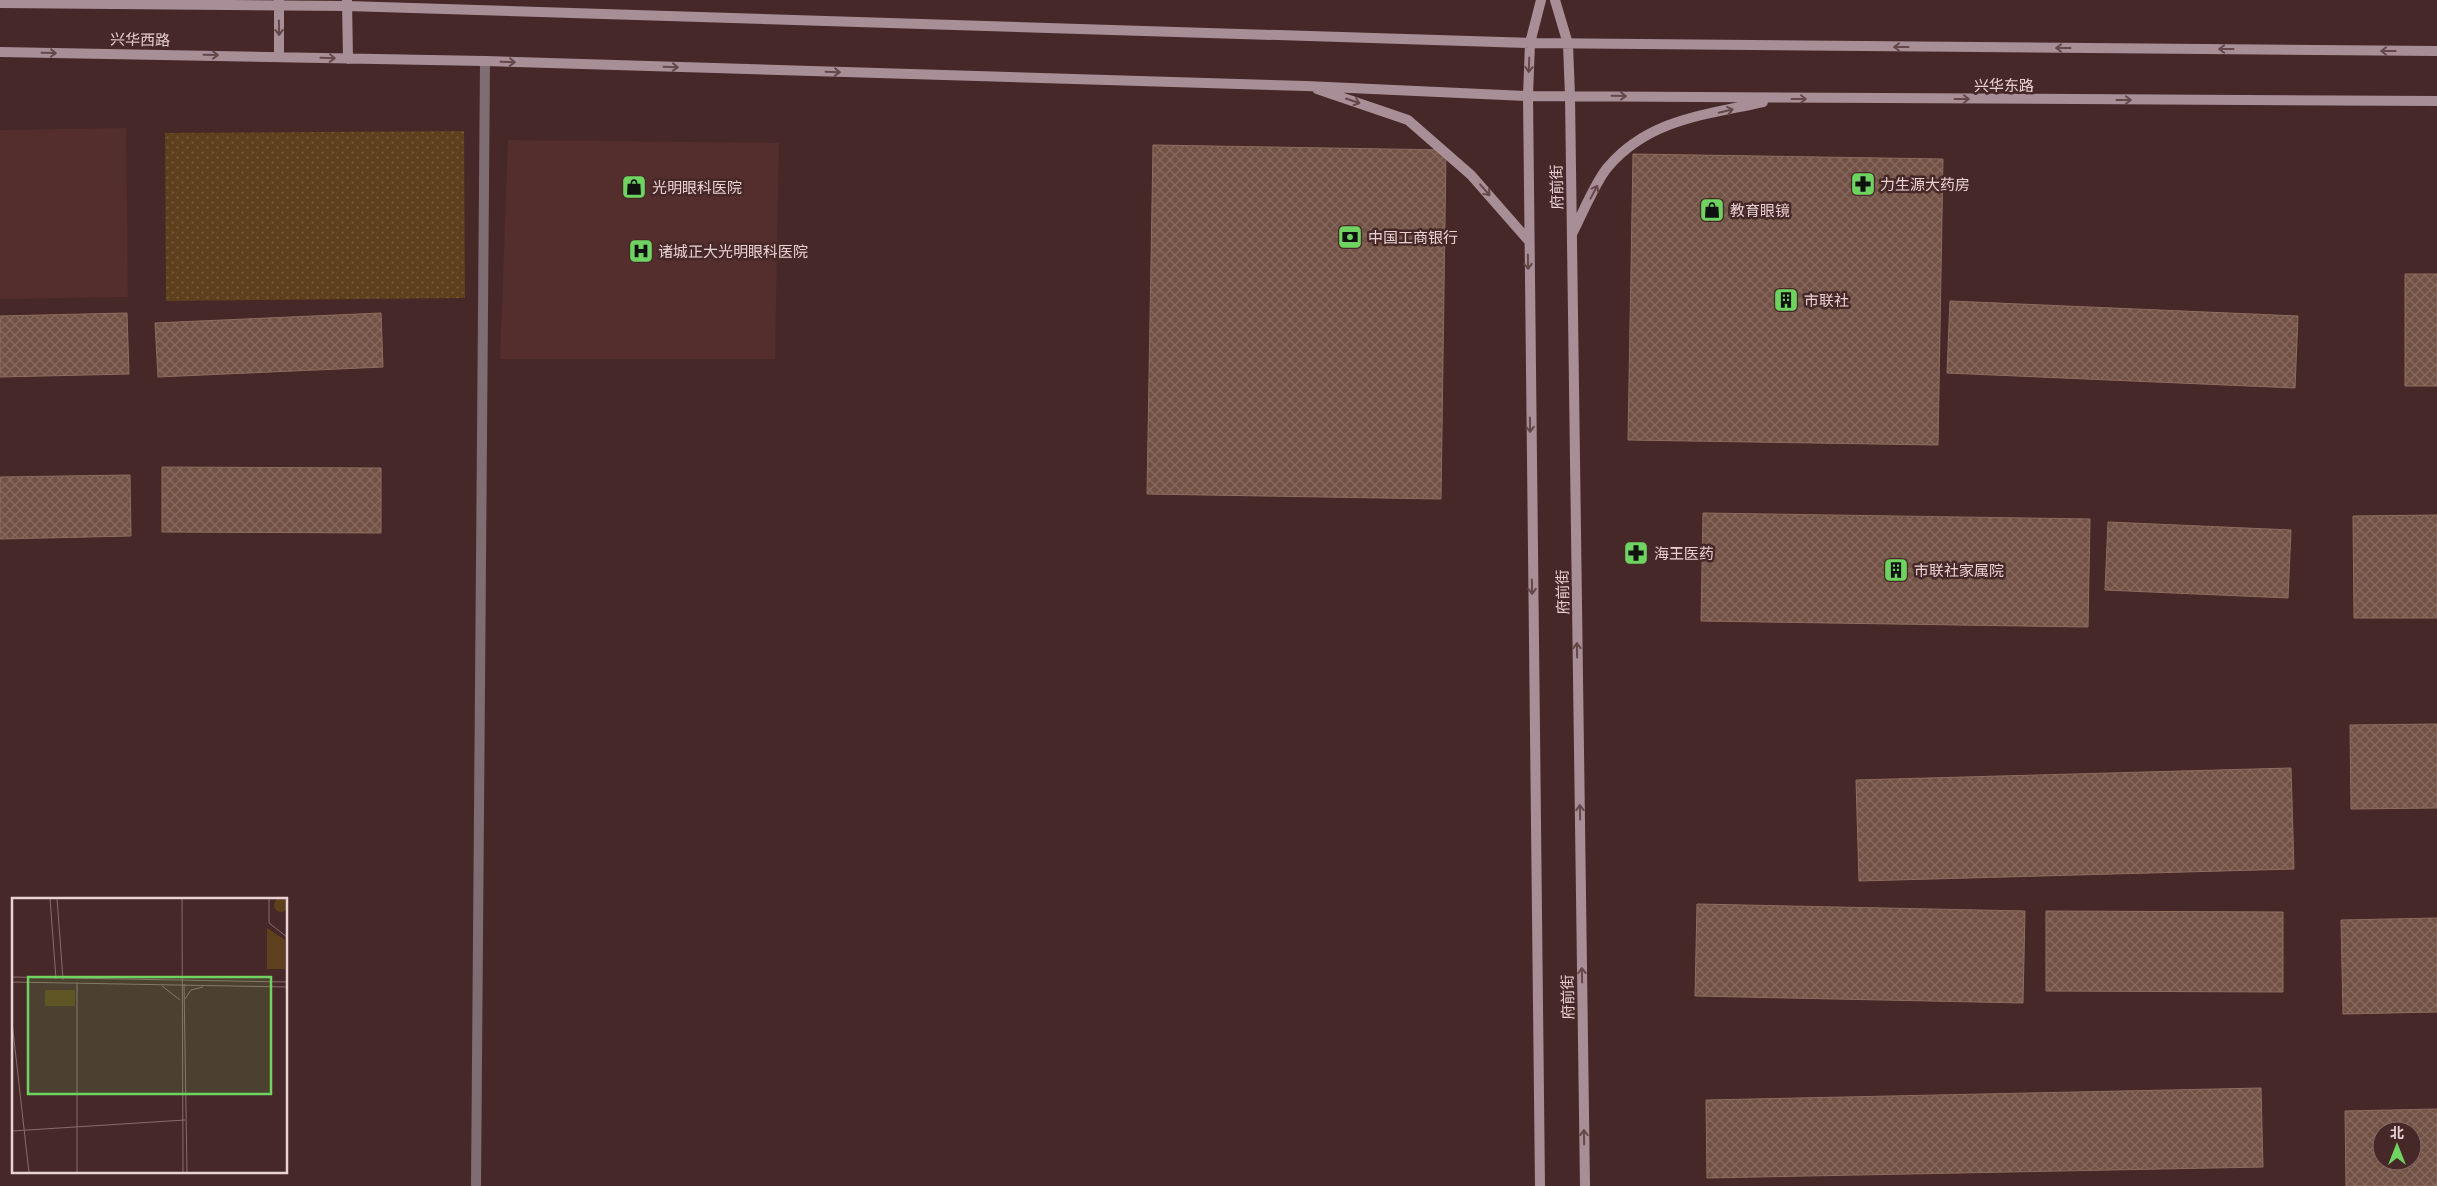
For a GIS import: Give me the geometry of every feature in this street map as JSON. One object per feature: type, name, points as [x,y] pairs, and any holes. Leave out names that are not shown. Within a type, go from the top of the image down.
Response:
[{"type":"main road","name":"府前街","points":[[1540,1186],[1528,240],[1528,96],[1530,43],[1541,0]]},
{"type":"main road","name":"府前街","points":[[1555,0],[1568,44],[1570,96],[1585,1186]]},
{"type":"main road","points":[[0,3],[347,3],[1568,44],[2437,51]]},
{"type":"main road","points":[[279,3],[279,56]]},
{"type":"main road","points":[[347,3],[348,59]]},
{"type":"main road","name":"兴华西路","points":[[0,52],[485,61],[1306,86]]},
{"type":"main road","points":[[1306,86],[1408,120],[1471,175],[1528,240]]},
{"type":"main road","name":"兴华东路","points":[[1306,86],[1528,96],[1780,99],[2437,101]]},
{"type":"main road","points":[[1572,235],[1607,167],[1639,139],[1667,124],[1780,99]]},
{"type":"street","points":[[476,1186],[485,61]]},
{"type":"shaded area","points":[[126,128],[128,297],[0,299],[0,130]]},
{"type":"shaded area","points":[[464,131],[465,298],[166,301],[165,133]]},
{"type":"shaded area","name":"诸城正大光明眼科医院","points":[[508,140],[779,143],[775,359],[500,359]]},
{"type":"building","points":[[1153,145],[1446,150],[1441,499],[1147,494]]},
{"type":"building","name":"市联社","points":[[1633,154],[1943,159],[1938,445],[1628,440]]},
{"type":"building","points":[[2405,274],[2437,274],[2437,386],[2405,386]]},
{"type":"building","points":[[1950,301],[2298,316],[2295,388],[1947,373]]},
{"type":"building","points":[[127,313],[129,374],[0,377],[0,316]]},
{"type":"building","points":[[381,313],[383,367],[158,377],[155,323]]},
{"type":"building","points":[[162,467],[381,468],[381,533],[162,532]]},
{"type":"building","points":[[130,475],[131,536],[0,539],[0,477]]},
{"type":"building","name":"市联社家属院","points":[[1703,513],[2090,519],[2088,627],[1701,621]]},
{"type":"building","points":[[2437,515],[2437,618],[2354,618],[2353,516]]},
{"type":"building","points":[[2108,522],[2291,530],[2288,598],[2105,590]]},
{"type":"building","points":[[2437,724],[2437,808],[2351,809],[2350,725]]},
{"type":"building","points":[[2291,768],[2294,869],[1859,881],[1856,780]]},
{"type":"building","points":[[1697,904],[2025,911],[2023,1003],[1695,996]]},
{"type":"building","points":[[2046,911],[2283,912],[2283,992],[2046,991]]},
{"type":"building","points":[[2437,918],[2437,1012],[2343,1014],[2341,920]]},
{"type":"building","points":[[2261,1088],[2263,1167],[1707,1178],[1706,1100]]},
{"type":"building","points":[[2437,1109],[2437,1186],[2346,1186],[2345,1111]]},
{"type":"place","name":"力生源大药房","points":[[1863,184]]},
{"type":"place","name":"光明眼科医院","points":[[634,187]]},
{"type":"place","name":"教育眼镜","points":[[1712,210]]},
{"type":"place","name":"中国工商银行","points":[[1350,237]]},
{"type":"place","name":"诸城正大光明眼科医院","points":[[641,251]]},
{"type":"place","name":"市联社","points":[[1786,300]]},
{"type":"place","name":"海王医药","points":[[1636,553]]},
{"type":"place","name":"市联社家属院","points":[[1896,570]]}]
